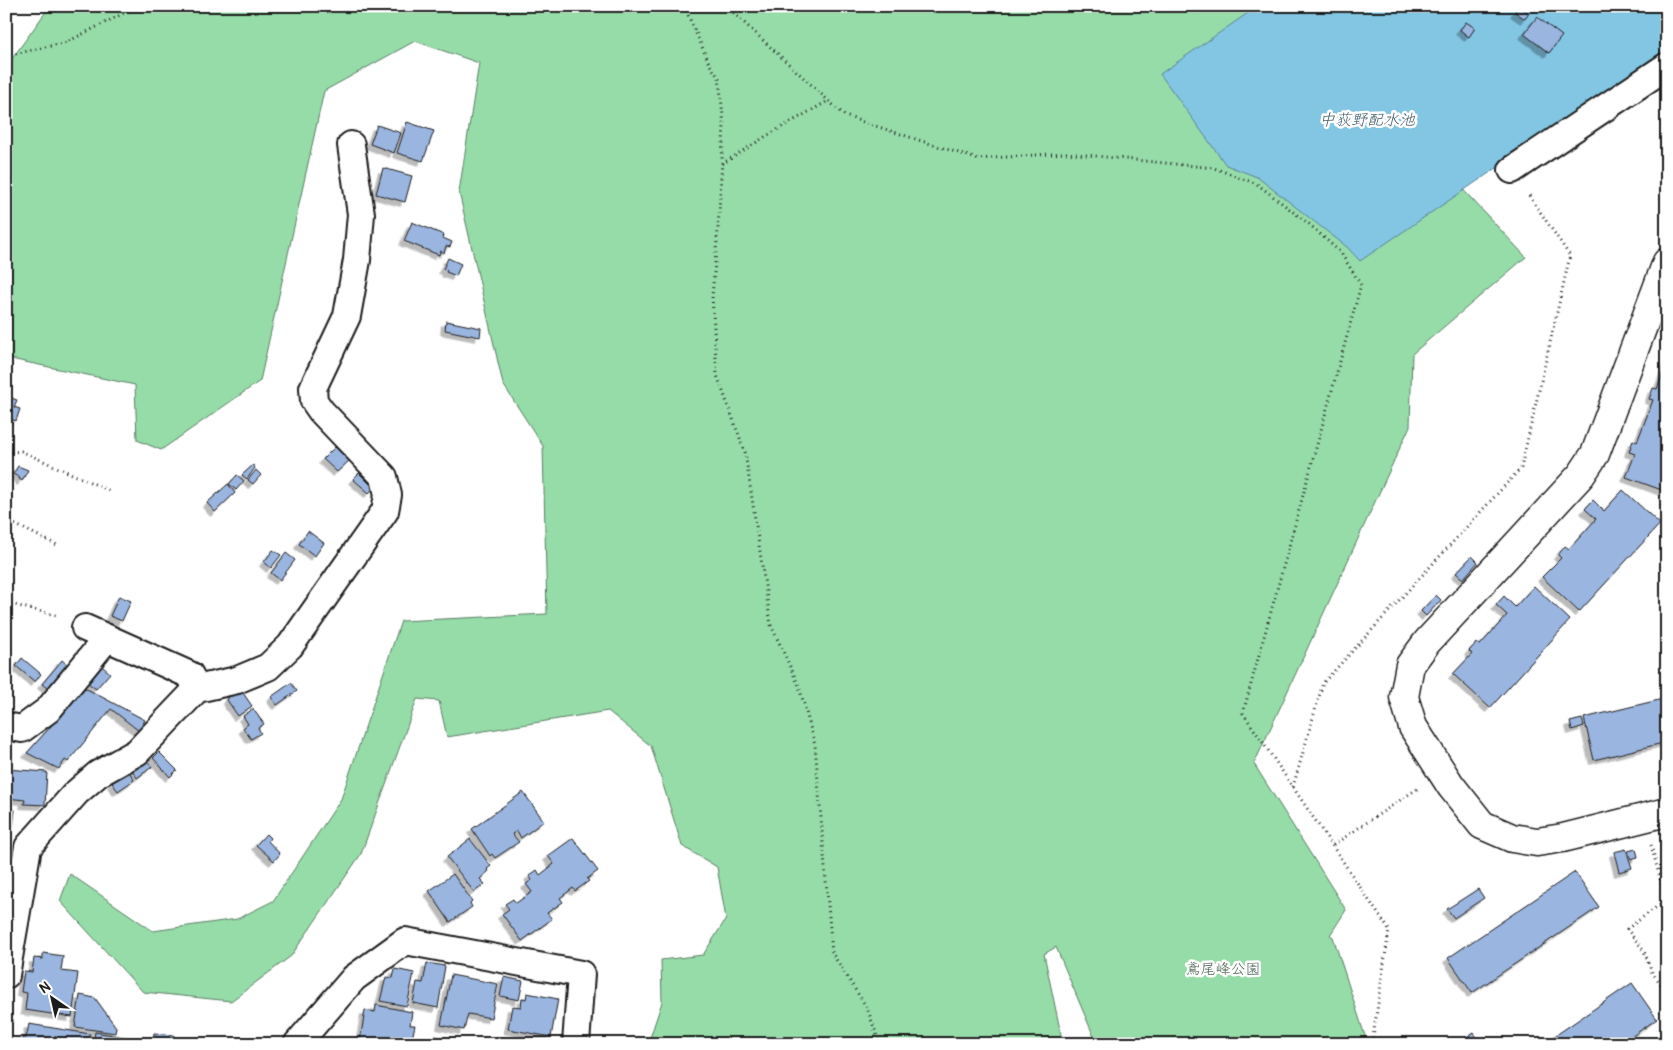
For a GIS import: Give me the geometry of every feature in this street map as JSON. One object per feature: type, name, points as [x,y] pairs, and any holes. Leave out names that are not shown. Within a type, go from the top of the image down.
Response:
[{"type":"street","points":[[1512,170],[1667,66]]},
{"type":"street","points":[[6,975],[17,847],[98,774],[137,752],[197,688],[237,680],[268,667],[290,646],[385,511],[388,495],[384,477],[321,411],[314,401],[313,388],[347,316],[357,260],[361,214],[351,146]]},
{"type":"street","points":[[1655,815],[1563,838],[1537,842],[1512,838],[1482,825],[1442,772],[1413,727],[1404,697],[1410,665],[1426,642],[1581,475],[1595,454],[1667,262]]},
{"type":"street","points":[[6,726],[22,729],[48,710],[96,633],[190,676],[197,688]]},
{"type":"street","points":[[297,1044],[354,978],[405,941],[581,974],[576,1044]]},
{"type":"path","points":[[6,56],[67,42],[138,6]]},
{"type":"path","points":[[684,6],[710,65],[719,78],[724,125],[712,296],[718,375],[744,452],[770,625],[799,686],[815,745],[832,954],[867,1008],[880,1044]]},
{"type":"path","points":[[726,6],[845,116],[977,159],[1066,153],[1214,168],[1257,184],[1309,224],[1341,253],[1361,285],[1243,713],[1389,930],[1372,1044]]},
{"type":"path","points":[[722,164],[828,101]]},
{"type":"path","points":[[1292,788],[1323,683],[1521,468],[1570,256],[1512,170]]},
{"type":"path","points":[[6,453],[21,451],[110,491]]},
{"type":"path","points":[[6,520],[58,545]]},
{"type":"path","points":[[6,603],[63,617],[96,633]]},
{"type":"path","points":[[1333,845],[1442,772]]},
{"type":"path","points":[[1655,815],[1666,900],[1627,928],[1644,951],[1652,972],[1667,992]]},
{"type":"green space","name":"鳶尾峰公園","points":[[50,6],[1255,6],[1398,120],[1526,257],[1412,354],[1410,426],[1254,764],[1346,910],[1330,935],[1333,937],[1366,1039],[1365,1044],[1097,1044],[1056,947],[1044,954],[1063,1044],[648,1044],[662,1002],[661,960],[703,955],[726,919],[717,867],[682,846],[651,746],[608,711],[447,737],[439,701],[417,699],[361,854],[291,956],[231,1001],[143,992],[60,901],[70,874],[153,931],[237,919],[273,901],[341,799],[401,621],[547,614],[543,446],[503,384],[459,192],[479,63],[415,41],[324,91],[260,381],[161,450],[137,440],[135,385],[6,358],[6,67]]},
{"type":"water","name":"中荻野配水池","points":[[1258,6],[1667,6],[1667,52],[1360,261],[1347,247],[1257,177],[1226,165],[1160,74]]},
{"type":"building","points":[[1519,6],[1529,13],[1525,19],[1515,12]]},
{"type":"building","points":[[1537,17],[1562,36],[1549,53],[1524,34]]},
{"type":"building","points":[[1466,22],[1475,28],[1469,37],[1460,30]]},
{"type":"building","points":[[407,122],[434,131],[423,161],[397,153]]},
{"type":"building","points":[[377,125],[401,133],[394,153],[370,144]]},
{"type":"building","points":[[383,168],[412,176],[405,202],[376,194]]},
{"type":"building","points":[[412,222],[444,235],[443,238],[452,242],[450,247],[446,246],[444,253],[440,251],[439,255],[404,241]]},
{"type":"building","points":[[448,258],[461,264],[456,276],[443,269]]},
{"type":"building","points":[[446,321],[481,328],[480,337],[445,330]]},
{"type":"building","points":[[1667,362],[1667,492],[1626,477],[1635,454],[1629,452],[1633,440],[1637,442],[1653,400],[1649,399],[1653,388],[1657,389]]},
{"type":"building","points":[[6,396],[17,400],[14,407],[20,409],[16,421],[8,418],[6,420]]},
{"type":"building","points":[[335,447],[349,461],[337,472],[323,459]]},
{"type":"building","points":[[253,465],[255,468],[247,479],[242,475]]},
{"type":"building","points":[[18,466],[28,470],[22,481],[13,474]]},
{"type":"building","points":[[256,470],[261,475],[253,484],[248,480]]},
{"type":"building","points":[[359,473],[374,488],[369,493],[353,479]]},
{"type":"building","points":[[237,475],[244,481],[236,490],[229,484]]},
{"type":"building","points":[[228,484],[235,493],[215,512],[207,503]]},
{"type":"building","points":[[1623,490],[1660,524],[1579,612],[1542,577],[1561,558],[1558,555],[1565,546],[1569,549],[1596,519],[1585,509],[1593,500],[1604,511]]},
{"type":"building","points":[[308,531],[324,543],[315,556],[299,544]]},
{"type":"building","points":[[273,550],[281,555],[271,568],[264,562]]},
{"type":"building","points":[[286,553],[295,560],[280,580],[271,573]]},
{"type":"building","points":[[1472,556],[1478,562],[1463,579],[1456,573]]},
{"type":"building","points":[[1534,586],[1570,620],[1490,708],[1453,674],[1472,654],[1469,651],[1476,643],[1480,645],[1507,615],[1496,605],[1504,596],[1515,607]]},
{"type":"building","points":[[1436,595],[1441,600],[1426,616],[1421,611]]},
{"type":"building","points":[[119,596],[131,601],[122,621],[110,616]]},
{"type":"building","points":[[22,658],[41,674],[35,682],[16,666]]},
{"type":"building","points":[[62,660],[70,667],[49,690],[42,684]]},
{"type":"building","points":[[102,666],[110,673],[96,689],[88,683]]},
{"type":"building","points":[[291,683],[297,691],[277,705],[271,697]]},
{"type":"building","points":[[85,688],[145,720],[139,731],[111,709],[68,762],[65,760],[59,769],[27,753]]},
{"type":"building","points":[[241,690],[252,706],[238,716],[227,700],[231,693]]},
{"type":"building","points":[[1667,698],[1667,742],[1594,760],[1584,718]]},
{"type":"building","points":[[253,709],[264,724],[258,728],[261,733],[251,739],[243,728],[248,724],[243,716]]},
{"type":"building","points":[[1582,719],[1584,726],[1572,730],[1570,722]]},
{"type":"building","points":[[159,752],[177,770],[170,777],[153,758]]},
{"type":"building","points":[[146,759],[152,767],[137,778],[131,769]]},
{"type":"building","points":[[6,769],[47,772],[45,805],[24,804],[25,800],[6,798]]},
{"type":"building","points":[[129,771],[134,780],[118,791],[112,783]]},
{"type":"building","points":[[523,792],[544,821],[521,838],[517,831],[512,834],[519,842],[495,858],[492,854],[490,856],[472,829]]},
{"type":"building","points":[[6,810],[15,810],[13,829],[6,829]]},
{"type":"building","points":[[266,834],[270,838],[268,841],[280,854],[274,861],[256,845]]},
{"type":"building","points":[[573,838],[598,871],[587,879],[589,881],[575,891],[573,888],[560,898],[563,902],[547,913],[552,919],[522,941],[502,914],[509,909],[505,904],[513,899],[516,903],[532,892],[526,884],[532,880],[529,876],[537,870],[540,875],[554,864],[548,856]]},
{"type":"building","points":[[470,839],[491,866],[487,869],[489,871],[480,879],[485,884],[474,892],[447,857]]},
{"type":"building","points":[[1626,849],[1632,868],[1619,872],[1614,852]]},
{"type":"building","points":[[1636,849],[1638,857],[1631,859],[1628,851]]},
{"type":"building","points":[[1575,872],[1599,907],[1472,993],[1448,958]]},
{"type":"building","points":[[453,874],[472,901],[470,903],[472,907],[450,922],[429,891]]},
{"type":"building","points":[[1478,889],[1484,898],[1454,918],[1447,909]]},
{"type":"building","points":[[43,953],[63,956],[61,971],[78,973],[72,1017],[25,1010],[27,993],[21,992],[24,971],[32,972],[34,958],[43,959]]},
{"type":"building","points":[[427,963],[445,966],[438,1008],[413,1003],[417,982],[423,983]]},
{"type":"building","points":[[395,969],[414,973],[407,1006],[380,1001],[386,977],[393,978]]},
{"type":"building","points":[[451,975],[498,984],[491,1018],[468,1014],[464,1030],[441,1025]]},
{"type":"building","points":[[504,977],[523,981],[519,1000],[500,996]]},
{"type":"building","points":[[1632,983],[1657,1019],[1621,1044],[1543,1044]]},
{"type":"building","points":[[527,993],[558,999],[551,1037],[508,1029],[512,1006],[521,1007],[522,998],[526,999]]},
{"type":"building","points":[[80,995],[95,998],[116,1027],[115,1033],[75,1027]]},
{"type":"building","points":[[376,1005],[412,1012],[410,1025],[415,1025],[411,1044],[374,1044],[360,1041],[365,1010],[375,1012]]},
{"type":"building","points":[[29,1024],[90,1034],[89,1044],[21,1044],[22,1038],[26,1038]]},
{"type":"building","points":[[95,1032],[149,1041],[149,1044],[93,1044]]},
{"type":"building","points":[[154,1033],[174,1035],[173,1044],[152,1044]]},
{"type":"building","points":[[1474,1033],[1480,1044],[1474,1044],[1469,1036]]},
{"type":"building","points":[[435,1036],[447,1038],[446,1044],[434,1044]]}]
